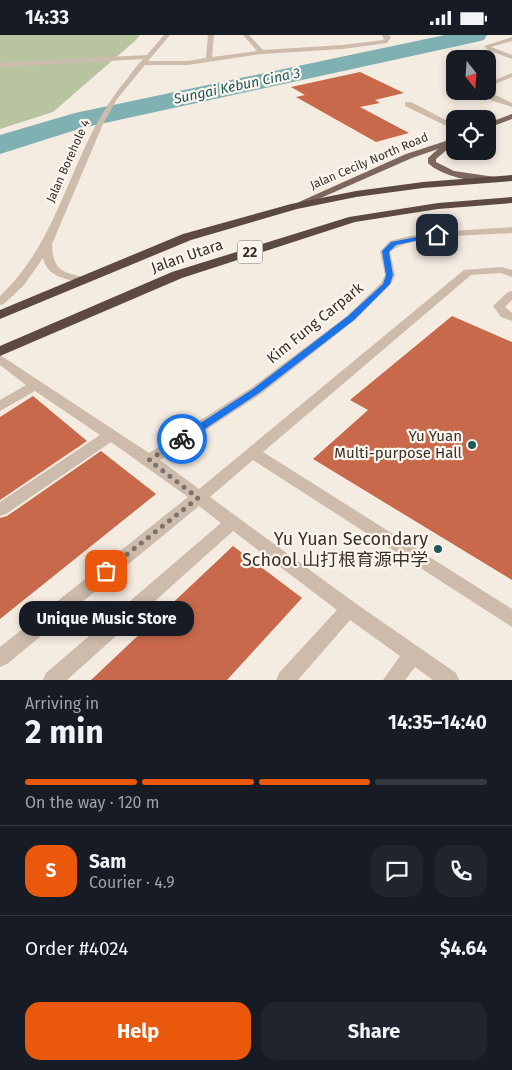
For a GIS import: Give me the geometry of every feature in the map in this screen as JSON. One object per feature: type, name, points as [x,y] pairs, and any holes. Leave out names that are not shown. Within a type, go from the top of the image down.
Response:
[{"type":"highway","name":"Jalan Utara","points":[[0,315],[187,237],[295,206],[366,192],[422,185],[512,178]]},
{"type":"highway","name":"Jalan Utara","points":[[0,351],[177,275],[353,219],[438,206],[512,200]]},
{"type":"main road","points":[[496,123],[512,116]]},
{"type":"main road","name":"Jalan Cecily North Road","points":[[295,206],[400,160],[446,143]]},
{"type":"main road","name":"Jalan Cecily North Road","points":[[446,147],[432,158],[432,163],[436,167],[460,175],[492,179]]},
{"type":"street","name":"Jalan Borehole 4","points":[[0,302],[20,283],[47,244],[99,124],[114,98],[144,60],[167,35]]},
{"type":"street","points":[[209,59],[211,35]]},
{"type":"street","points":[[246,35],[261,52]]},
{"type":"street","points":[[0,65],[144,60],[188,63],[261,52],[314,50],[376,43],[386,41],[388,37],[385,35]]},
{"type":"street","points":[[512,39],[487,46],[490,49],[512,57]]},
{"type":"street","points":[[496,82],[512,75]]},
{"type":"street","points":[[496,99],[512,105]]},
{"type":"street","points":[[408,104],[446,123]]},
{"type":"street","name":"Kim Fung Carpark","points":[[149,460],[256,391],[351,318],[386,284],[390,275],[385,251],[394,243],[437,235],[512,230]]},
{"type":"street","points":[[47,244],[47,257],[51,269],[61,275],[84,280]]},
{"type":"street","points":[[0,658],[198,498],[468,272],[502,269],[512,274]]},
{"type":"street","points":[[511,295],[498,306],[505,315],[512,317]]},
{"type":"street","points":[[0,359],[35,385],[149,460],[349,609],[449,680]]},
{"type":"street","points":[[0,406],[35,385]]},
{"type":"street","points":[[0,510],[112,434]]},
{"type":"street","points":[[252,452],[512,619]]},
{"type":"street","points":[[54,680],[233,522]]},
{"type":"street","points":[[286,680],[349,609]]},
{"type":"street","points":[[394,680],[413,655]]},
{"type":"green space","points":[[0,35],[140,35],[53,112],[0,129]]},
{"type":"building","points":[[360,72],[404,93],[375,100],[380,103],[360,107],[409,133],[376,142],[296,97],[305,95],[291,87]]},
{"type":"building","points":[[452,316],[512,342],[512,580],[313,459],[368,410],[350,400]]},
{"type":"building","points":[[33,396],[87,441],[0,500],[0,417]]},
{"type":"building","points":[[101,451],[156,494],[0,619],[0,518],[7,516]]},
{"type":"building","points":[[233,546],[302,598],[227,680],[91,680]]},
{"type":"waterway","name":"Sungai Kebun Cina 3","points":[[0,145],[75,121],[476,35]]},
{"type":"way so far","points":[[106,571],[198,498],[149,460],[182,439]]},
{"type":"place","name":"Yu Yuan Multi-purpose Hall","points":[[472,445]]},
{"type":"place","name":"Yu Yuan Secondary School 山打根育源中学","points":[[438,549]]},
{"type":"place","name":"Unique Music Store","points":[[106,571]]},
{"type":"route","points":[[182,439],[256,391],[351,318],[386,284],[390,275],[385,251],[394,243],[437,235]]}]
